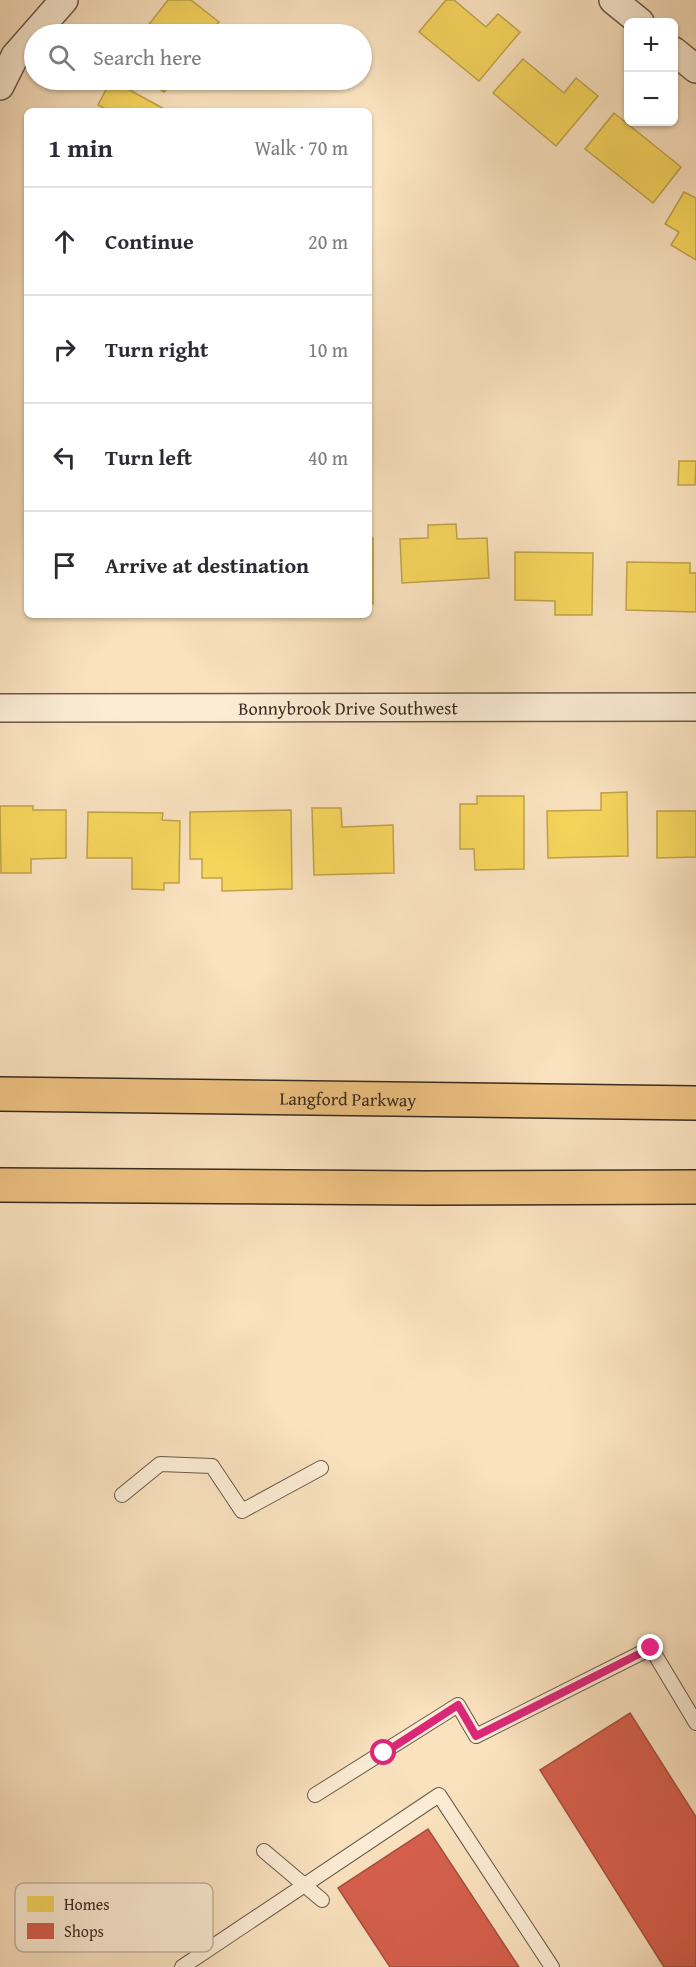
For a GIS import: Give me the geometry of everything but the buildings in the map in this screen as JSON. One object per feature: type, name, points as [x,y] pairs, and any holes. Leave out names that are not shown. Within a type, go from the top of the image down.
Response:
[{"type":"highway","name":"Langford Parkway","points":[[0,1094],[696,1103]]},
{"type":"highway","points":[[0,1185],[412,1188],[696,1186]]},
{"type":"street","points":[[43,24],[64,0]]},
{"type":"street","points":[[613,0],[635,18]]},
{"type":"street","points":[[0,86],[15,56],[24,46]]},
{"type":"street","points":[[678,54],[696,69]]},
{"type":"street","name":"Bonnybrook Drive Southwest","points":[[0,708],[696,707]]},
{"type":"lane","points":[[122,1495],[160,1464],[212,1466],[242,1511],[321,1468]]},
{"type":"lane","points":[[315,1795],[458,1705],[476,1736],[651,1648],[696,1723]]},
{"type":"lane","points":[[213,1946],[439,1795],[552,1967]]},
{"type":"lane","points":[[264,1851],[322,1900]]},
{"type":"lane","points":[[183,1967],[205,1952]]},
{"type":"route","points":[[384,1753],[458,1705],[476,1736],[651,1648]]}]
